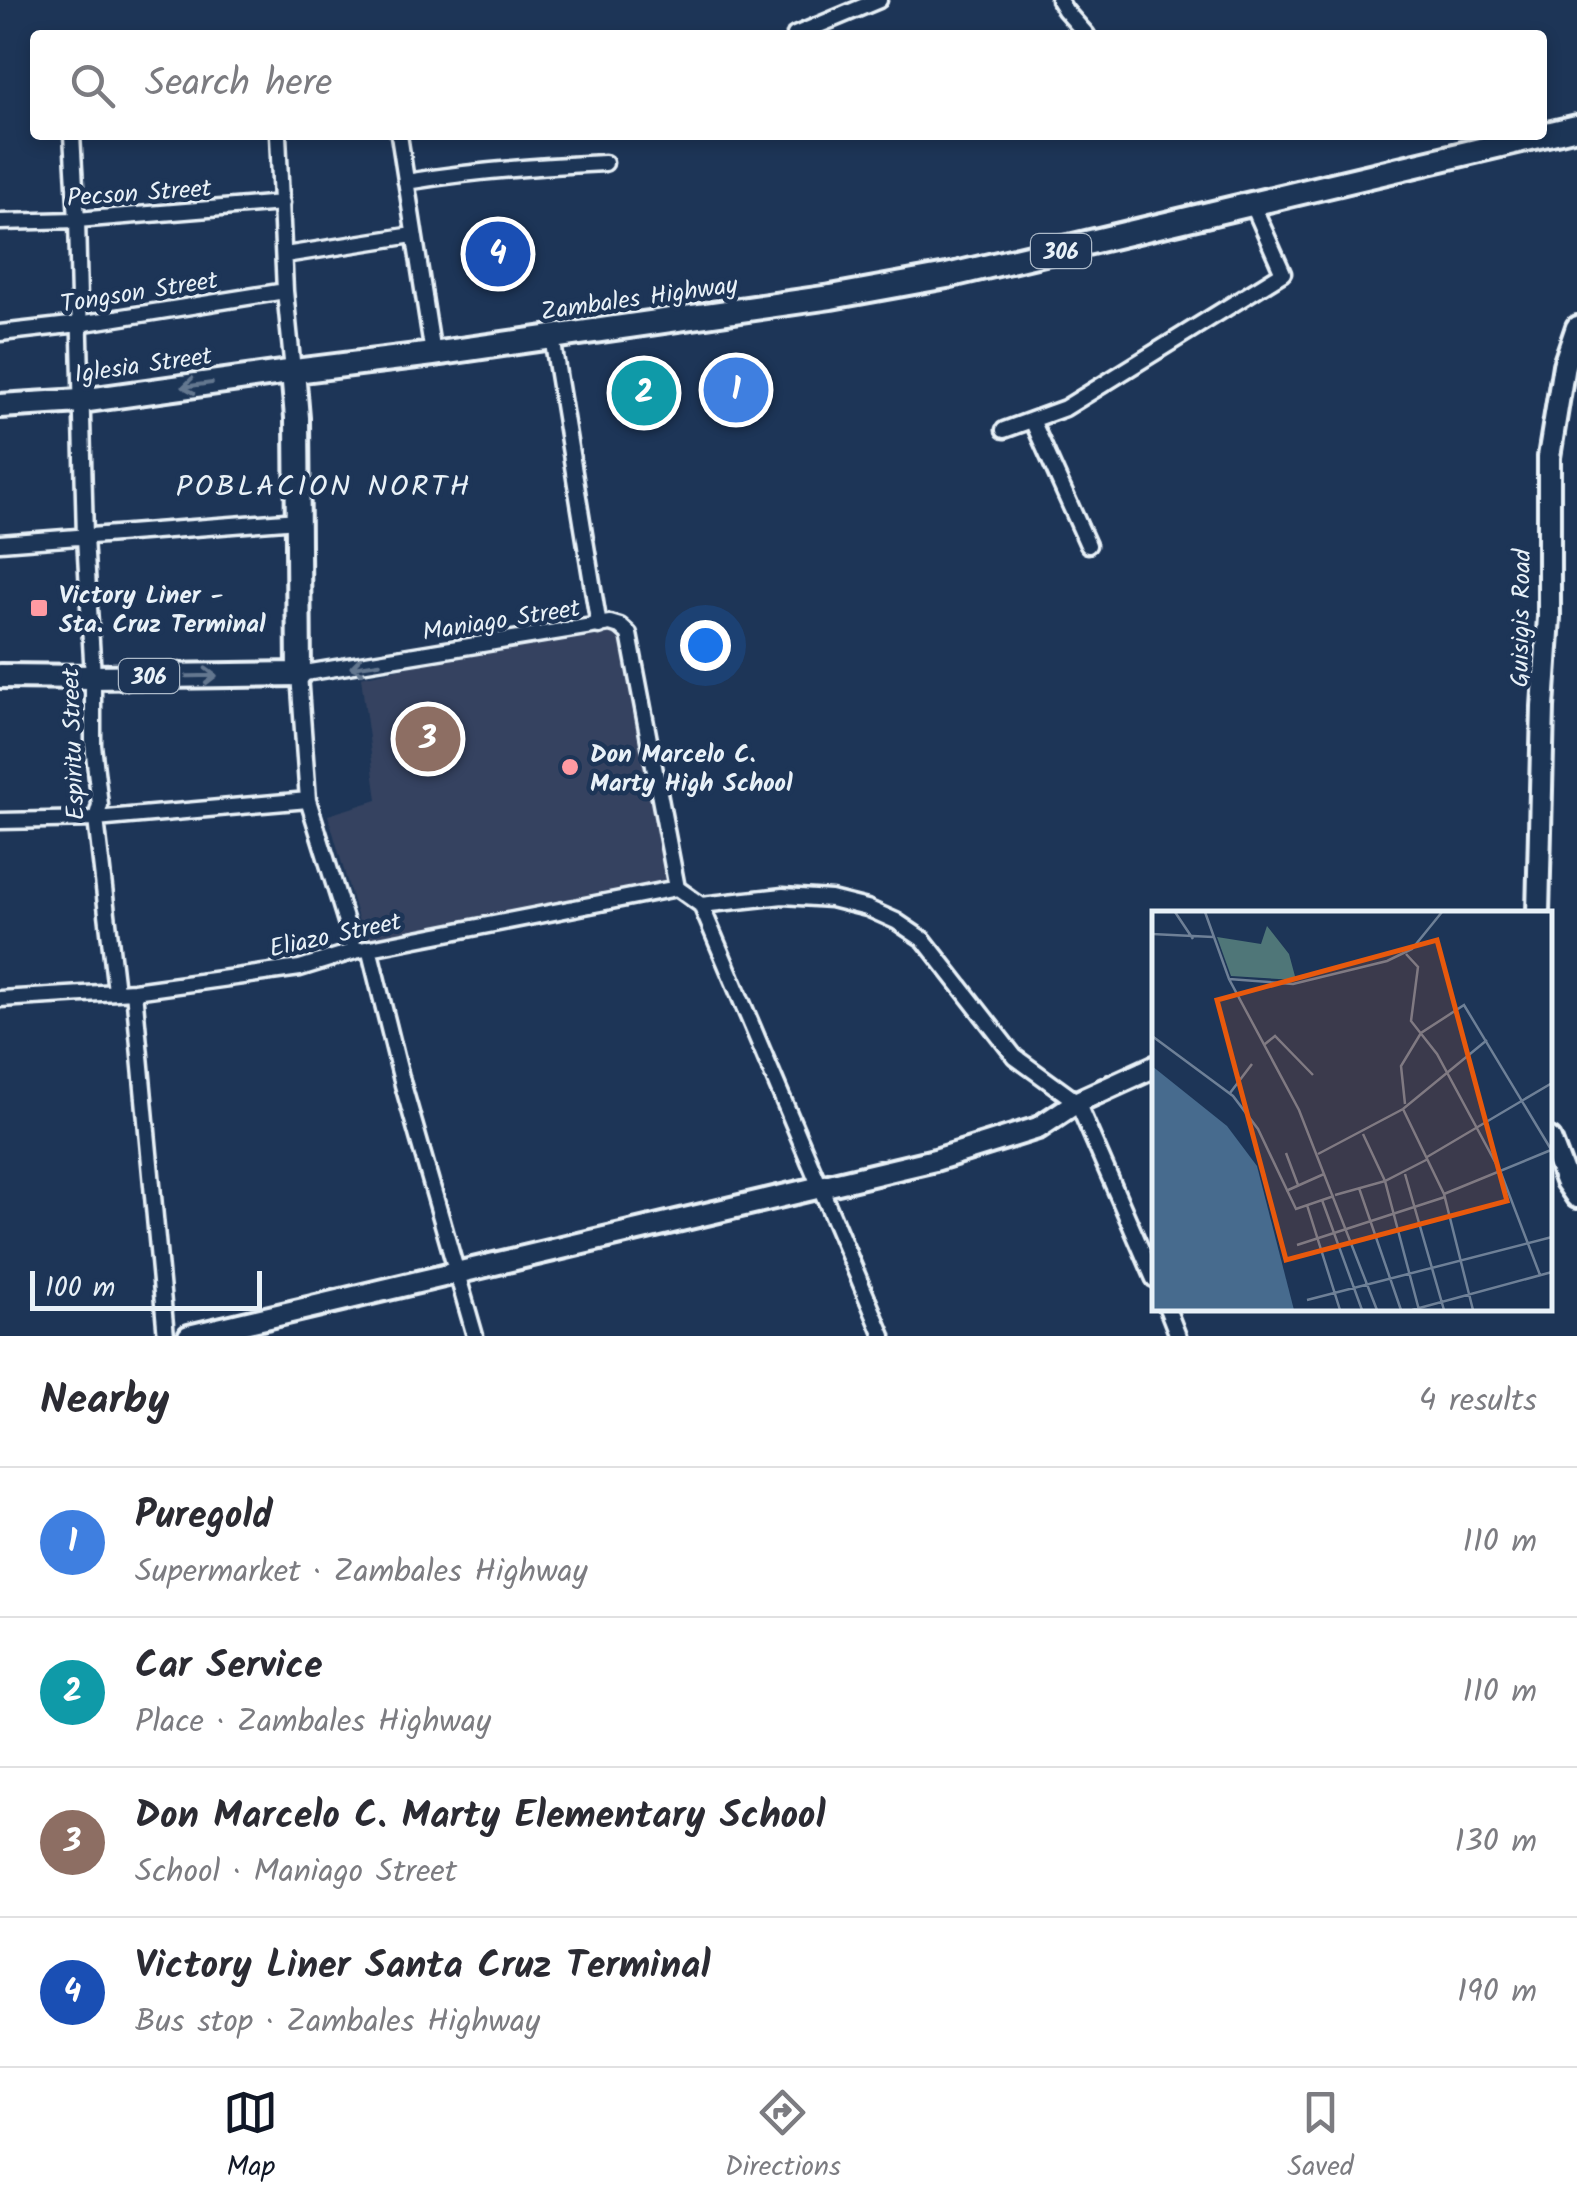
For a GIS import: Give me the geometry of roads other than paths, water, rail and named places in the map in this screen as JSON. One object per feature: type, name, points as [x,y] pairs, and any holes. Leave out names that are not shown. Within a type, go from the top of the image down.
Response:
[{"type":"main road","name":"Zambales Highway","points":[[1547,134],[1577,127]]},
{"type":"main road","name":"Zambales Highway","points":[[293,371],[831,297],[947,276],[1521,140]]},
{"type":"main road","name":"306","points":[[297,418],[312,388],[327,376],[366,363]]},
{"type":"main road","name":"Iglesia Street","points":[[0,406],[81,401],[293,371]]},
{"type":"main road","points":[[293,371],[297,418],[299,674]]},
{"type":"main road","name":"306","points":[[0,676],[299,674]]},
{"type":"street","points":[[807,30],[879,0]]},
{"type":"street","points":[[1060,0],[1083,30]]},
{"type":"street","name":"Espiritu Street","points":[[72,140],[84,536],[94,678],[93,745],[100,805],[96,819],[116,991]]},
{"type":"street","points":[[278,140],[293,371]]},
{"type":"street","points":[[400,140],[433,354]]},
{"type":"street","points":[[406,182],[516,168],[605,163]]},
{"type":"street","name":"Pecson Street","points":[[0,222],[77,220],[282,202]]},
{"type":"street","points":[[1004,430],[1065,408],[1283,273],[1252,203]]},
{"type":"street","points":[[285,255],[413,235]]},
{"type":"street","name":"Tongson Street","points":[[0,333],[285,291]]},
{"type":"street","name":"Guisigis Road","points":[[1538,911],[1548,617],[1548,457],[1564,365],[1577,327]]},
{"type":"street","points":[[552,337],[599,626]]},
{"type":"street","points":[[1032,420],[1088,545]]},
{"type":"street","points":[[0,543],[298,520]]},
{"type":"street","name":"Maniago Street","points":[[299,674],[610,623],[620,626],[628,634],[676,888]]},
{"type":"street","points":[[299,674],[308,800],[362,949],[475,1336]]},
{"type":"street","points":[[0,821],[96,819],[308,800]]},
{"type":"street","points":[[676,888],[701,904],[883,1336]]},
{"type":"street","name":"Eliazo Street","points":[[0,999],[134,991],[300,968],[362,949],[676,888]]},
{"type":"street","points":[[701,904],[808,896],[853,904],[896,921],[924,940],[1015,1056],[1078,1102],[1152,1274]]},
{"type":"street","points":[[134,991],[166,1336]]},
{"type":"street","points":[[189,1336],[935,1160],[1038,1128],[1078,1102],[1152,1069]]},
{"type":"street","points":[[1552,1145],[1577,1197]]},
{"type":"street","points":[[1168,1311],[1178,1336]]},
{"type":"place","name":"Victory Liner Santa Cruz Terminal","points":[[498,254]]},
{"type":"place","name":"Puregold","points":[[736,390]]},
{"type":"place","name":"Car Service","points":[[644,393]]},
{"type":"place","name":"Victory Liner - Sta. Cruz Terminal","points":[[39,608]]},
{"type":"place","name":"Don Marcelo C. Marty Elementary School","points":[[428,739]]},
{"type":"place","name":"Don Marcelo C. Marty High School","points":[[570,767]]},
{"type":"district","name":"POBLACION NORTH","points":[[324,486]]}]
